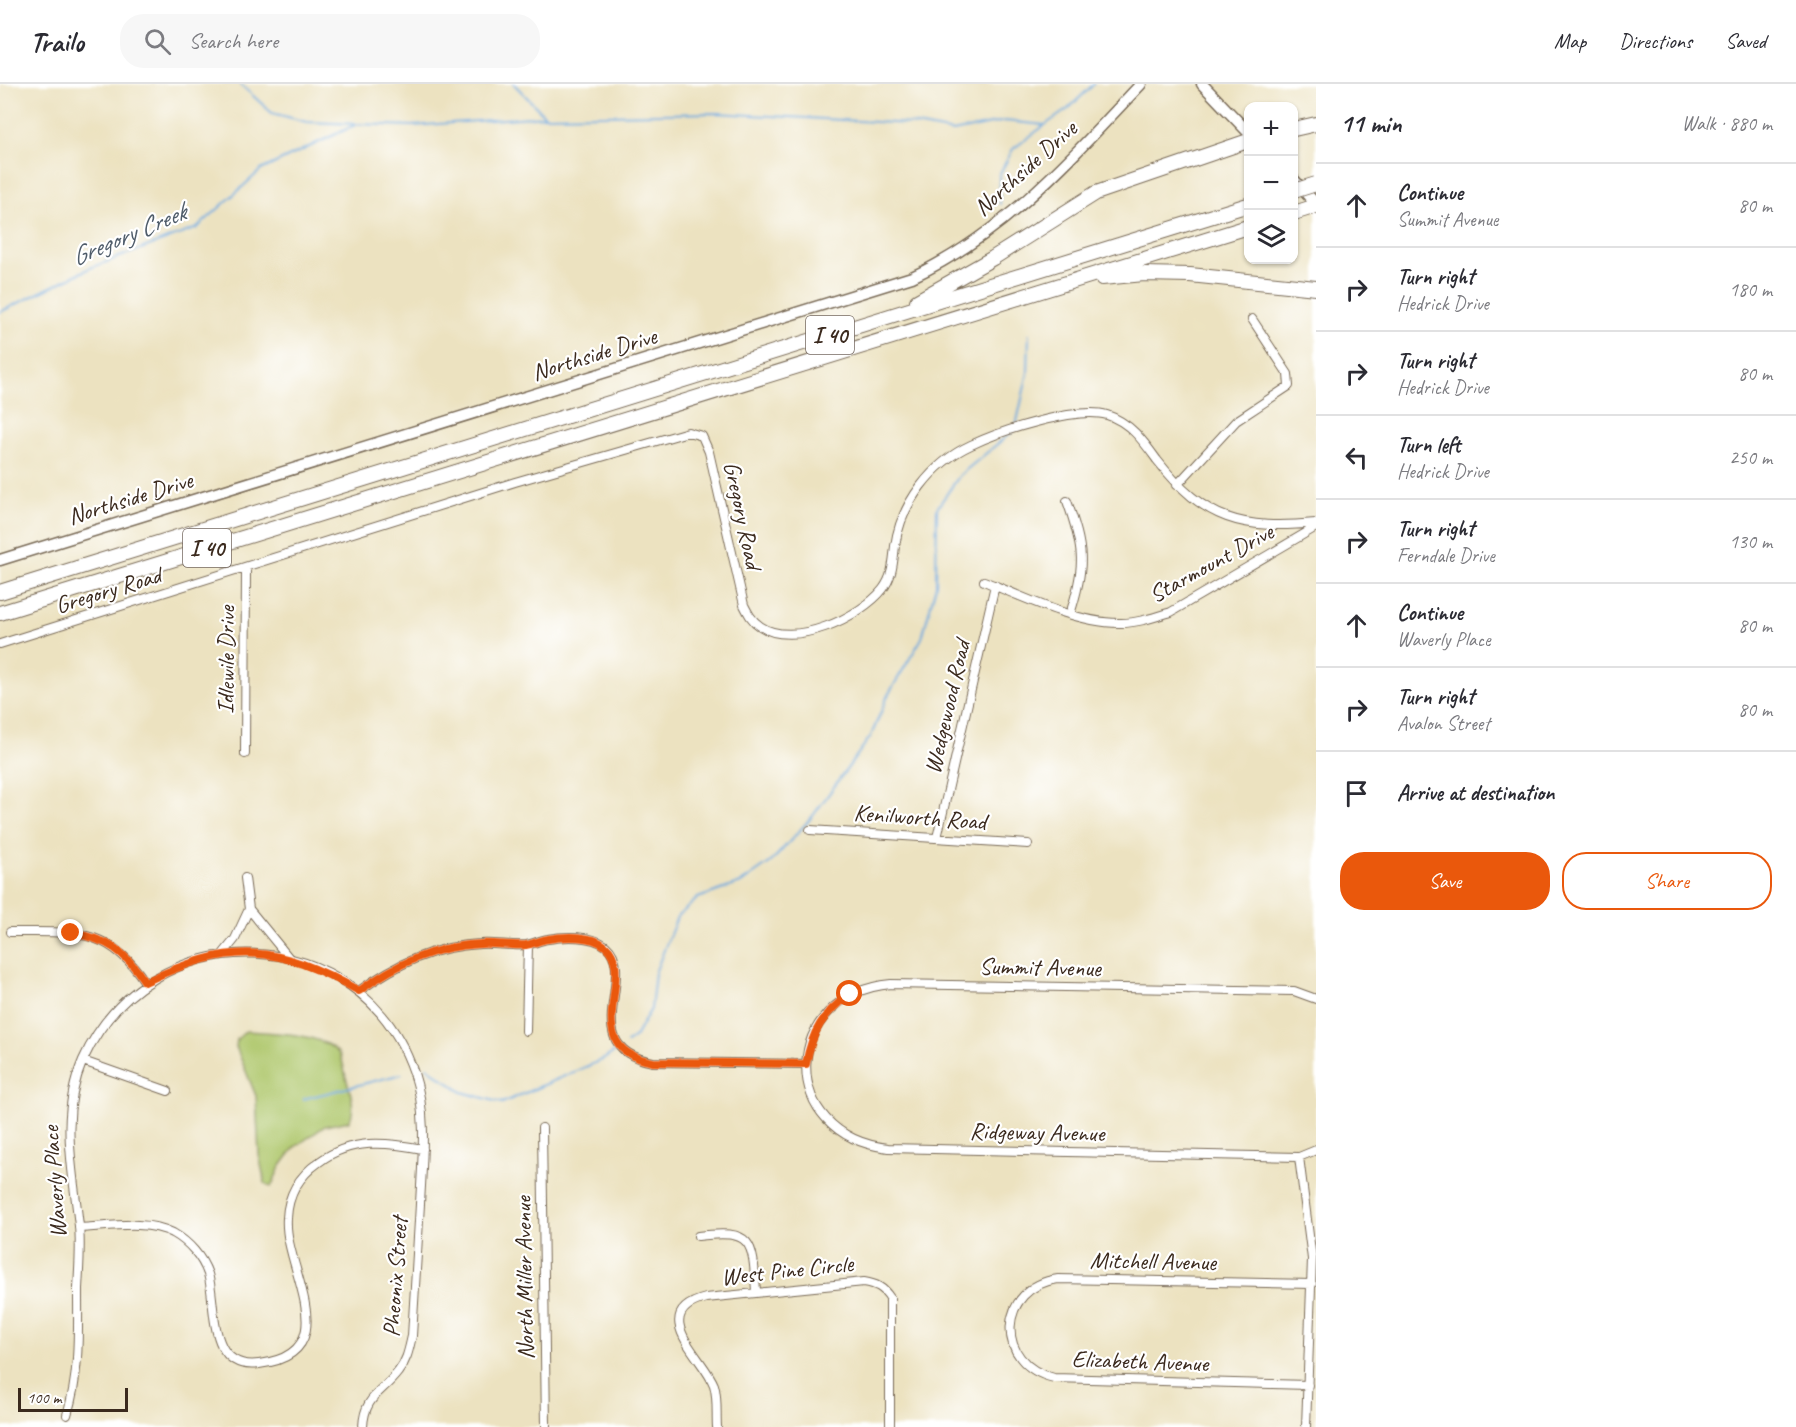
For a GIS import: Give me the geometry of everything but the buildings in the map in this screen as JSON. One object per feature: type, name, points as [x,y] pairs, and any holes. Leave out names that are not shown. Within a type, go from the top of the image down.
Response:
[{"type":"highway","points":[[1298,128],[1316,123]]},
{"type":"highway","points":[[827,336],[885,316],[940,290],[1096,193],[1244,142]]},
{"type":"highway","points":[[1298,189],[1316,184]]},
{"type":"highway","points":[[1298,211],[1316,205]]},
{"type":"highway","name":"I 40","points":[[0,592],[1244,206]]},
{"type":"highway","name":"I 40","points":[[0,613],[1244,227]]},
{"type":"highway","points":[[1053,287],[1098,278],[1144,274],[1190,275],[1316,288]]},
{"type":"street","name":"Northside Drive","points":[[0,560],[912,277],[956,254],[1029,200],[1142,84]]},
{"type":"street","points":[[1202,84],[1244,128]]},
{"type":"street","points":[[1298,185],[1316,205]]},
{"type":"street","points":[[1177,485],[1236,421],[1289,386],[1288,374],[1252,319]]},
{"type":"street","name":"Gregory Road","points":[[0,644],[515,482],[688,432],[702,436],[710,452],[744,605],[751,618],[761,627],[775,633],[789,634],[815,630],[840,621],[863,608],[882,590],[894,561],[895,546],[902,520],[913,497],[929,476],[948,458],[987,438],[1068,414],[1088,412],[1108,415],[1126,424],[1177,485],[1200,503],[1243,523],[1261,526],[1316,525]]},
{"type":"street","points":[[1067,501],[1082,550],[1082,570],[1070,614]]},
{"type":"street","name":"Starmount Drive","points":[[984,580],[1070,614],[1095,621],[1121,623],[1146,620],[1171,612],[1316,525]]},
{"type":"street","name":"Idlewile Drive","points":[[245,754],[246,568]]},
{"type":"street","name":"Wedgewood Road","points":[[937,838],[995,585]]},
{"type":"street","name":"Kenilworth Road","points":[[810,830],[1028,844]]},
{"type":"street","points":[[245,878],[249,909],[290,959]]},
{"type":"street","points":[[223,954],[235,939],[249,909]]},
{"type":"street","points":[[10,932],[71,933],[94,937],[124,955],[145,982]]},
{"type":"street","points":[[359,991],[383,973],[432,951],[481,944],[528,945],[566,937],[586,939],[604,945],[613,955],[616,968],[612,1029],[618,1042],[627,1053],[639,1059],[806,1064]]},
{"type":"street","points":[[526,1031],[528,945]]},
{"type":"street","name":"Waverly Place","points":[[68,1414],[78,1368],[79,1228],[68,1141],[74,1087],[83,1061],[96,1035],[114,1011],[145,982],[175,968],[223,954],[252,952],[290,959],[326,972],[359,991]]},
{"type":"street","name":"Summit Avenue","points":[[806,1064],[814,1033],[832,1006],[850,994],[870,986],[891,984],[1294,991],[1316,999]]},
{"type":"street","name":"Pheonix Street","points":[[359,991],[382,1016],[394,1034],[414,1074],[421,1111],[423,1149],[412,1336],[408,1355],[398,1372],[373,1395],[366,1408],[363,1427]]},
{"type":"street","points":[[83,1061],[168,1092]]},
{"type":"street","name":"Ridgeway Avenue","points":[[806,1064],[808,1085],[816,1106],[829,1124],[846,1137],[867,1146],[899,1149],[1299,1157],[1316,1150]]},
{"type":"street","name":"North Miller Avenue","points":[[542,1128],[546,1427]]},
{"type":"street","points":[[79,1228],[155,1227],[172,1233],[187,1243],[199,1256],[207,1272],[213,1322],[221,1344],[236,1359],[257,1365],[286,1358],[298,1347],[306,1332],[308,1315],[286,1221],[289,1202],[296,1184],[308,1169],[329,1154],[353,1145],[378,1142],[423,1149]]},
{"type":"street","points":[[1299,1157],[1314,1259],[1306,1427]]},
{"type":"street","points":[[698,1236],[726,1232],[740,1236],[752,1250],[756,1292]]},
{"type":"street","name":"Mitchell Avenue","points":[[1013,1318],[1021,1297],[1031,1287],[1044,1281],[1058,1279],[1312,1284]]},
{"type":"street","name":"West Pine Circle","points":[[717,1427],[714,1386],[683,1337],[680,1320],[685,1309],[694,1301],[756,1292],[864,1282],[874,1283],[884,1289],[890,1298],[892,1308],[890,1427]]},
{"type":"street","name":"Elizabeth Avenue","points":[[1013,1318],[1014,1350],[1023,1365],[1037,1374],[1053,1378],[1308,1385]]},
{"type":"green space","points":[[246,1031],[296,1035],[321,1041],[331,1047],[342,1060],[352,1101],[349,1121],[325,1126],[295,1147],[280,1167],[271,1187],[265,1183],[259,1155],[256,1096],[236,1047],[237,1039]]},
{"type":"waterway","points":[[240,84],[272,113],[307,122],[357,124]]},
{"type":"waterway","points":[[514,84],[545,116]]},
{"type":"waterway","name":"Gregory Creek","points":[[0,312],[90,268],[197,228],[261,170],[357,124],[412,126],[545,116],[717,113],[911,124],[953,132],[1005,121],[1045,125],[1068,109],[1094,84]]},
{"type":"waterway","points":[[1000,204],[999,175],[1013,149],[1045,125]]},
{"type":"waterway","points":[[1016,426],[1028,372],[1029,334]]},
{"type":"waterway","points":[[627,1043],[635,1037],[651,1009],[655,973],[677,917],[698,898],[741,883],[771,862],[812,817],[871,736],[888,695],[922,638],[936,585],[937,508],[960,475],[1013,431]]},
{"type":"waterway","points":[[427,1067],[462,1092],[502,1103],[604,1059],[617,1050]]},
{"type":"waterway","points":[[303,1099],[402,1074]]},
{"type":"route","points":[[71,933],[94,937],[115,947],[132,963],[145,982],[175,968],[207,958],[223,954],[252,952],[290,959],[326,972],[359,991],[383,973],[432,951],[481,944],[528,945],[547,939],[566,937],[586,939],[604,945],[613,955],[616,968],[611,1016],[612,1029],[618,1042],[627,1053],[653,1062],[806,1064],[810,1042],[819,1023],[832,1006],[850,994]]}]
